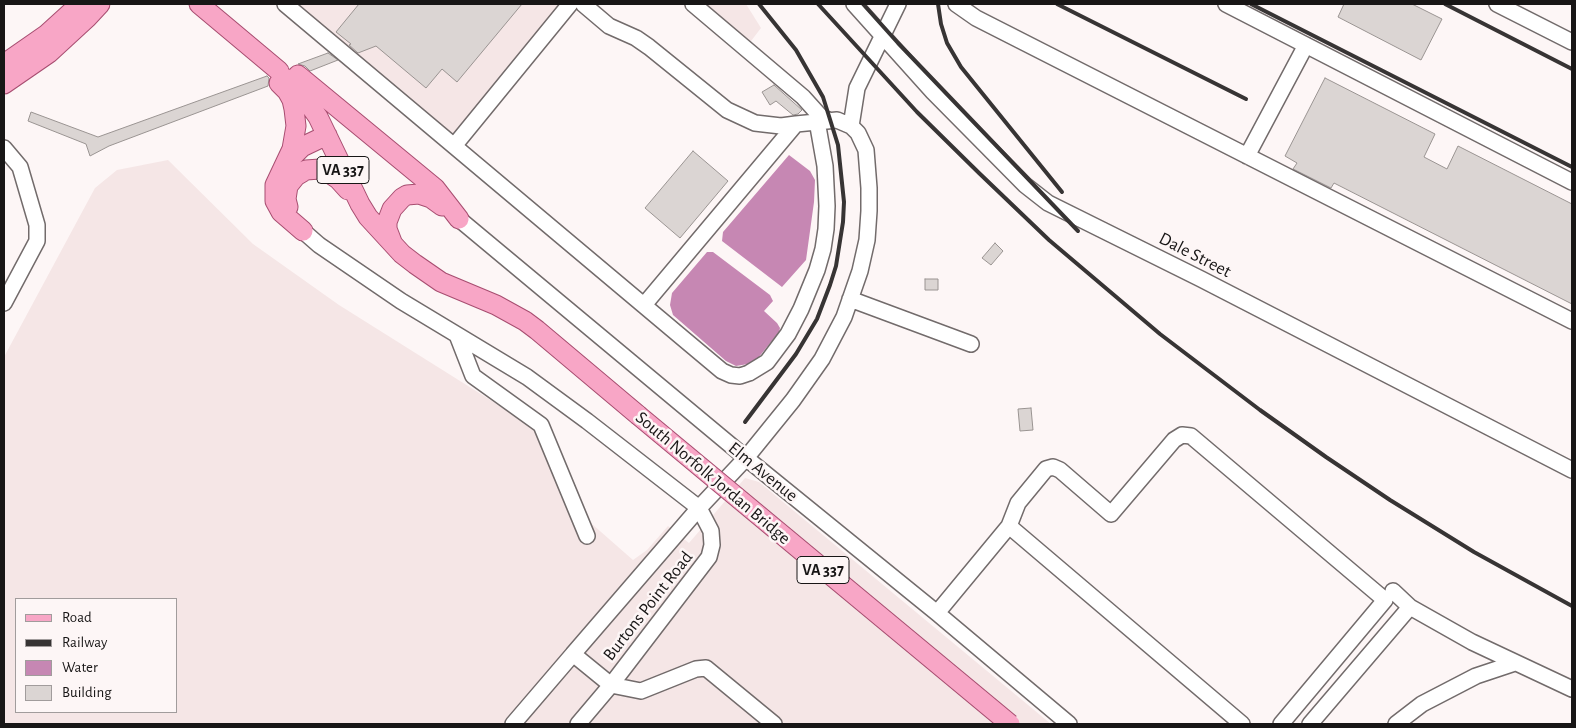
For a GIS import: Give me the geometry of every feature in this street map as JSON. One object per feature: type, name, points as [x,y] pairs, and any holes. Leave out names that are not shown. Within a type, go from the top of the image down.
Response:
[{"type":"main road","points":[[4,64],[47,34],[84,11],[100,4]]},
{"type":"main road","points":[[4,84],[49,53],[84,11],[106,4]]},
{"type":"main road","points":[[191,4],[205,9],[284,75],[435,188],[459,219]]},
{"type":"main road","points":[[234,33],[259,64],[284,75]]},
{"type":"main road","points":[[284,75],[286,92],[294,109],[296,126],[287,162],[275,185],[274,200],[281,212],[303,231]]},
{"type":"main road","name":"VA 337","points":[[284,75],[308,102],[368,217],[398,250]]},
{"type":"main road","points":[[287,162],[302,147],[327,136]]},
{"type":"main road","points":[[303,231],[290,214],[286,199],[288,186],[300,173],[316,169],[329,173],[346,187],[360,204]]},
{"type":"main road","points":[[398,250],[387,229],[389,215],[396,203],[407,195],[419,194],[431,198],[459,219]]},
{"type":"main road","name":"South Norfolk Jordan Bridge","points":[[398,250],[441,282],[496,305],[525,321],[1010,724]]},
{"type":"street","points":[[285,4],[722,371],[740,376],[767,362],[788,334],[802,309],[818,270],[826,229],[826,185],[822,121],[821,117],[803,97],[693,4]]},
{"type":"street","points":[[454,146],[570,4]]},
{"type":"street","points":[[512,724],[699,508],[746,458],[787,407],[822,358],[844,317],[860,271],[867,240],[869,188],[866,146],[858,133],[850,126],[841,121],[822,121],[781,126],[755,123],[727,110],[642,42],[609,26],[582,4]]},
{"type":"street","name":"Dale Street","points":[[854,4],[934,92],[1025,185],[1043,200],[1572,470]]},
{"type":"street","points":[[850,126],[857,88],[898,4]]},
{"type":"street","points":[[956,4],[976,18],[1572,321]]},
{"type":"street","points":[[1226,4],[1572,182]]},
{"type":"street","points":[[1497,4],[1572,42]]},
{"type":"street","points":[[1247,156],[1306,45]]},
{"type":"street","points":[[644,306],[796,124]]},
{"type":"street","points":[[4,148],[20,167],[37,225],[37,241],[4,303]]},
{"type":"street","name":"Elm Avenue","points":[[459,219],[1069,724]]},
{"type":"street","points":[[303,231],[319,245],[401,302],[527,377],[699,508]]},
{"type":"street","points":[[850,299],[971,344]]},
{"type":"street","points":[[456,335],[473,376],[541,425],[588,536]]},
{"type":"street","points":[[937,614],[1009,526],[1018,503],[1043,472],[1049,468],[1060,470],[1111,514],[1174,440],[1182,435],[1191,436],[1385,600],[1281,724]]},
{"type":"street","name":"Burtons Point Road","points":[[578,724],[709,558],[712,545],[711,531],[699,508]]},
{"type":"street","points":[[1009,526],[1242,724]]},
{"type":"street","points":[[1393,590],[1410,607],[1472,642],[1572,689]]},
{"type":"street","points":[[1295,707],[1312,723],[1410,607]]},
{"type":"street","points":[[573,654],[611,684],[641,691],[696,669],[706,668],[774,724]]},
{"type":"street","points":[[1396,724],[1422,704],[1468,680],[1515,662]]},
{"type":"shaded area","points":[[278,4],[572,4],[452,151]]},
{"type":"shaded area","points":[[698,4],[746,4],[761,28],[748,45]]},
{"type":"shaded area","points":[[168,160],[253,244],[339,305],[519,418],[548,444],[565,478],[560,496],[633,560],[647,550],[668,526],[689,543],[745,478],[759,482],[1051,724],[4,724],[4,357],[95,188],[117,170]]},
{"type":"water","points":[[789,155],[810,171],[815,180],[814,202],[806,260],[782,287],[722,241],[723,232]]},
{"type":"water","points":[[707,252],[713,252],[770,295],[773,301],[764,311],[777,323],[780,328],[779,332],[754,363],[736,366],[726,361],[673,315],[670,305],[672,293]]},
{"type":"building","points":[[359,4],[522,4],[457,82],[442,69],[426,88],[376,46],[358,53],[349,45],[351,44],[336,32]]},
{"type":"building","points":[[1344,4],[1412,4],[1442,19],[1421,60],[1338,17]]},
{"type":"building","points":[[328,53],[338,60],[310,71],[305,66],[298,64]]},
{"type":"building","points":[[267,76],[269,78],[268,86],[109,146],[90,156],[86,144],[28,121],[31,112],[98,137]]},
{"type":"building","points":[[1325,78],[1435,134],[1424,157],[1447,169],[1458,146],[1572,204],[1572,304],[1334,183],[1331,188],[1293,169],[1297,163],[1285,156]]},
{"type":"building","points":[[774,85],[802,110],[798,114],[793,115],[776,101],[770,105],[762,92]]},
{"type":"building","points":[[693,151],[728,181],[680,238],[645,208]]},
{"type":"building","points":[[995,243],[1003,251],[991,265],[982,258]]},
{"type":"building","points":[[925,279],[938,279],[938,290],[925,290]]},
{"type":"building","points":[[1031,408],[1033,430],[1020,431],[1018,409]]},
{"type":"railway","points":[[745,422],[796,354],[817,319],[836,266],[844,202],[838,145],[823,97],[796,50],[759,4]]},
{"type":"railway","points":[[818,4],[917,112],[979,173],[1049,240],[1160,334],[1260,410],[1390,500],[1474,552],[1572,606]]},
{"type":"railway","points":[[863,4],[1078,231]]},
{"type":"railway","points":[[938,4],[941,24],[947,43],[961,67],[1062,192]]},
{"type":"railway","points":[[1057,4],[1246,99]]},
{"type":"railway","points":[[1251,4],[1572,167]]},
{"type":"railway","points":[[1445,4],[1572,69]]}]
